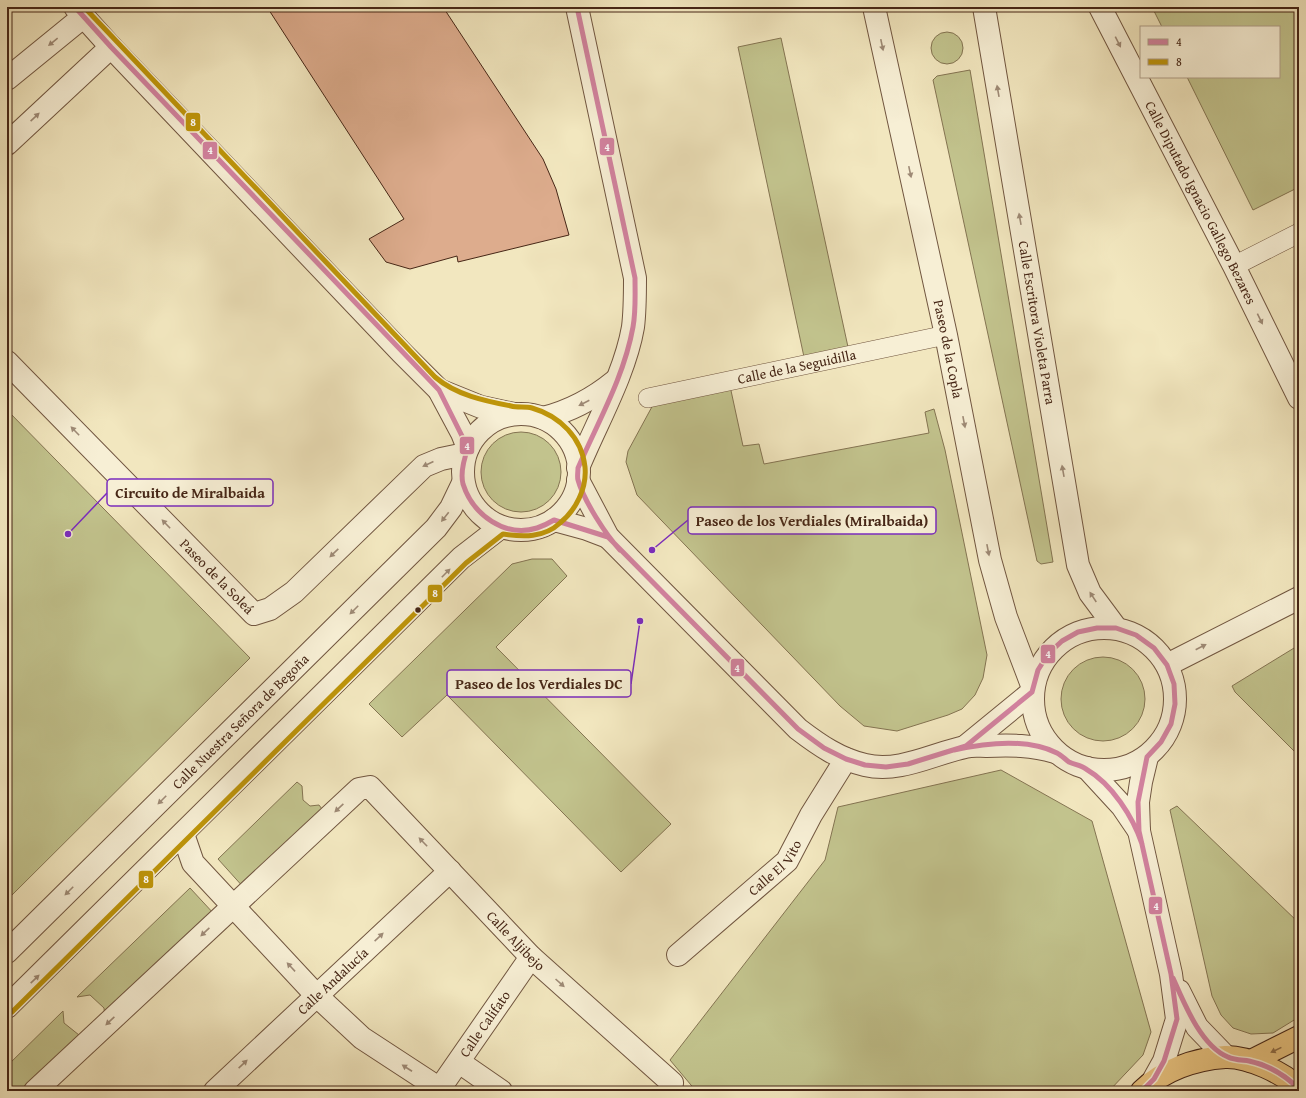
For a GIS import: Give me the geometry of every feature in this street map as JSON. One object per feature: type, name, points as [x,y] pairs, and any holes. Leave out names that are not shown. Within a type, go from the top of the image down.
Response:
[{"type":"main road","points":[[1252,1062],[1299,1037]]},
{"type":"main road","points":[[1148,1085],[1185,1064],[1226,1057],[1252,1062],[1277,1072],[1292,1081],[1299,1089]]},
{"type":"street","points":[[514,414],[495,420],[479,431],[467,451],[463,468],[464,483],[471,501],[484,517],[501,527],[519,530],[537,528],[554,520],[565,509],[574,495],[578,474],[624,362],[633,328],[636,304],[635,278],[578,7]]},
{"type":"street","name":"Paseo de la Copla","points":[[874,7],[946,335],[990,560],[1006,617],[1033,690]]},
{"type":"street","name":"Calle Escritora Violeta Parra","points":[[984,7],[1078,565],[1090,593],[1116,628]]},
{"type":"street","name":"Calle Diputado Ignacio Gallego Bezares","points":[[1100,7],[1234,266],[1299,398]]},
{"type":"street","points":[[7,79],[79,12],[401,352],[439,390],[462,433],[467,451]]},
{"type":"street","points":[[7,144],[111,47]]},
{"type":"street","points":[[1234,266],[1299,233]]},
{"type":"street","name":"Calle de la Seguidilla","points":[[648,398],[946,335]]},
{"type":"street","name":"Paseo de la Soleá","points":[[7,362],[254,614],[270,609],[294,592],[424,466],[467,451]]},
{"type":"street","points":[[543,418],[564,413],[593,398],[615,381]]},
{"type":"street","points":[[439,390],[481,407],[514,414],[529,414],[543,418],[568,438],[575,452],[578,474],[608,537],[798,729],[824,748],[846,759],[865,765],[886,767],[908,764],[966,746],[1018,744],[1035,746],[1056,752]]},
{"type":"street","name":"Calle Nuestra Señora de Begoña","points":[[7,952],[436,528],[451,508],[464,483]]},
{"type":"street","points":[[554,520],[587,529],[608,537]]},
{"type":"street","points":[[7,1007],[461,558],[501,527]]},
{"type":"street","points":[[1167,665],[1299,598]]},
{"type":"street","points":[[1097,628],[1116,628],[1136,635],[1154,648],[1167,665],[1174,684],[1175,704],[1172,718],[1161,742],[1147,757],[1128,766],[1108,771],[1087,768],[1070,762],[1056,752],[1045,739],[1037,725],[1033,709],[1033,690],[1038,670],[1048,654],[1062,641],[1078,632],[1097,628]]},
{"type":"street","points":[[966,746],[1033,690]]},
{"type":"street","points":[[1147,757],[1141,782],[1139,832],[1171,974],[1177,1019],[1164,1061],[1148,1085]]},
{"type":"street","name":"Calle El Vito","points":[[678,955],[787,861],[811,815],[846,759]]},
{"type":"street","points":[[1087,768],[1122,806],[1139,832]]},
{"type":"street","name":"Calle Aljibejo","points":[[233,906],[359,789],[370,787],[531,957],[671,1087]]},
{"type":"street","points":[[183,834],[194,863],[317,996],[362,1038],[439,1090]]},
{"type":"street","name":"Calle Andalucía","points":[[215,1091],[450,871]]},
{"type":"street","points":[[35,1091],[233,906]]},
{"type":"street","name":"Calle Califato","points":[[439,1090],[531,957]]},
{"type":"street","points":[[1171,974],[1197,1027],[1226,1057]]},
{"type":"street","points":[[459,1062],[501,1091]]},
{"type":"green space","points":[[1152,7],[1299,7],[1299,187],[1253,210],[1187,78],[1280,78],[1280,26],[1162,26]]},
{"type":"green space","points":[[944,32],[950,32],[960,39],[963,48],[962,54],[956,61],[950,64],[944,64],[934,57],[931,51],[931,45],[938,35]]},
{"type":"green space","points":[[781,38],[848,347],[804,357],[738,47]]},
{"type":"green space","points":[[970,70],[1053,562],[1041,564],[1037,561],[933,80],[937,76]]},
{"type":"green space","points":[[730,386],[743,446],[759,444],[764,464],[929,433],[925,412],[934,409],[945,450],[987,655],[983,678],[975,695],[962,709],[897,731],[864,726],[840,706],[637,495],[626,462],[628,451],[654,403]]},
{"type":"green space","points":[[7,410],[250,658],[7,900]]},
{"type":"green space","points":[[521,432],[536,435],[549,444],[558,457],[561,472],[558,487],[549,500],[536,509],[521,512],[506,509],[493,500],[484,487],[481,472],[484,457],[493,444],[506,435]]},
{"type":"green space","points":[[532,559],[552,559],[567,576],[496,647],[671,824],[621,872],[447,695],[402,737],[369,704],[512,564]]},
{"type":"green space","points":[[1299,645],[1299,756],[1235,692],[1232,686]]},
{"type":"green space","points":[[1095,657],[1111,657],[1127,664],[1138,675],[1145,691],[1145,707],[1142,715],[1133,729],[1127,734],[1111,741],[1095,741],[1079,734],[1068,723],[1061,707],[1061,691],[1068,675],[1079,664]]},
{"type":"green space","points":[[1001,770],[1092,821],[1151,1032],[1143,1055],[1109,1091],[696,1091],[670,1060],[825,860],[838,807]]},
{"type":"green space","points":[[297,782],[302,786],[303,800],[310,806],[319,805],[325,813],[245,889],[218,859]]},
{"type":"green space","points":[[1177,806],[1299,923],[1299,1017],[1273,1033],[1251,1034],[1233,1028],[1221,1015],[1212,996],[1170,810]]},
{"type":"green space","points":[[190,888],[215,915],[105,1020],[104,1008],[90,995],[77,997]]},
{"type":"green space","points":[[63,1011],[64,1023],[79,1035],[29,1091],[7,1091],[7,1066]]},
{"type":"building","points":[[267,7],[443,7],[543,159],[556,189],[569,235],[458,262],[457,256],[410,269],[386,262],[369,239],[404,219]]},
{"type":"transit line","name":"4","points":[[75,7],[111,47],[439,390],[468,448],[462,470],[463,484],[474,505],[482,514],[502,527],[513,530],[537,528],[554,520],[608,537],[798,729],[824,748],[846,759],[865,765],[886,767],[908,764],[966,746],[1032,692],[1038,670],[1048,654],[1062,641],[1078,632],[1097,628],[1116,628],[1136,635],[1154,648],[1167,665],[1174,684],[1175,704],[1171,724],[1161,742],[1147,757],[1138,802],[1139,831],[1171,974],[1177,1019],[1164,1061],[1154,1079],[1142,1091]]},
{"type":"transit line","name":"8","points":[[12,1012],[466,563],[503,534],[518,536],[540,534],[554,528],[566,518],[579,498],[585,475],[583,456],[574,438],[568,430],[552,417],[532,408],[514,407],[461,393],[435,377],[84,7]]},
{"type":"transit line","name":"4","points":[[577,7],[635,278],[635,315],[629,346],[610,399],[578,468],[578,480],[585,498],[602,527],[620,550]]},
{"type":"transit line","name":"4","points":[[954,750],[979,745],[1006,743],[1033,745],[1057,753],[1069,762],[1096,775],[1113,792],[1127,812],[1142,844]]},
{"type":"transit line","name":"4","points":[[1173,978],[1194,1023],[1210,1044],[1230,1058],[1249,1061],[1270,1068],[1282,1075],[1299,1089]]},
{"type":"place","name":"Circuito de Miralbaida","points":[[68,534]]},
{"type":"place","name":"Paseo de los Verdiales (Miralbaida)","points":[[652,550]]},
{"type":"place","name":"Paseo de los Verdiales DC","points":[[640,621]]}]
